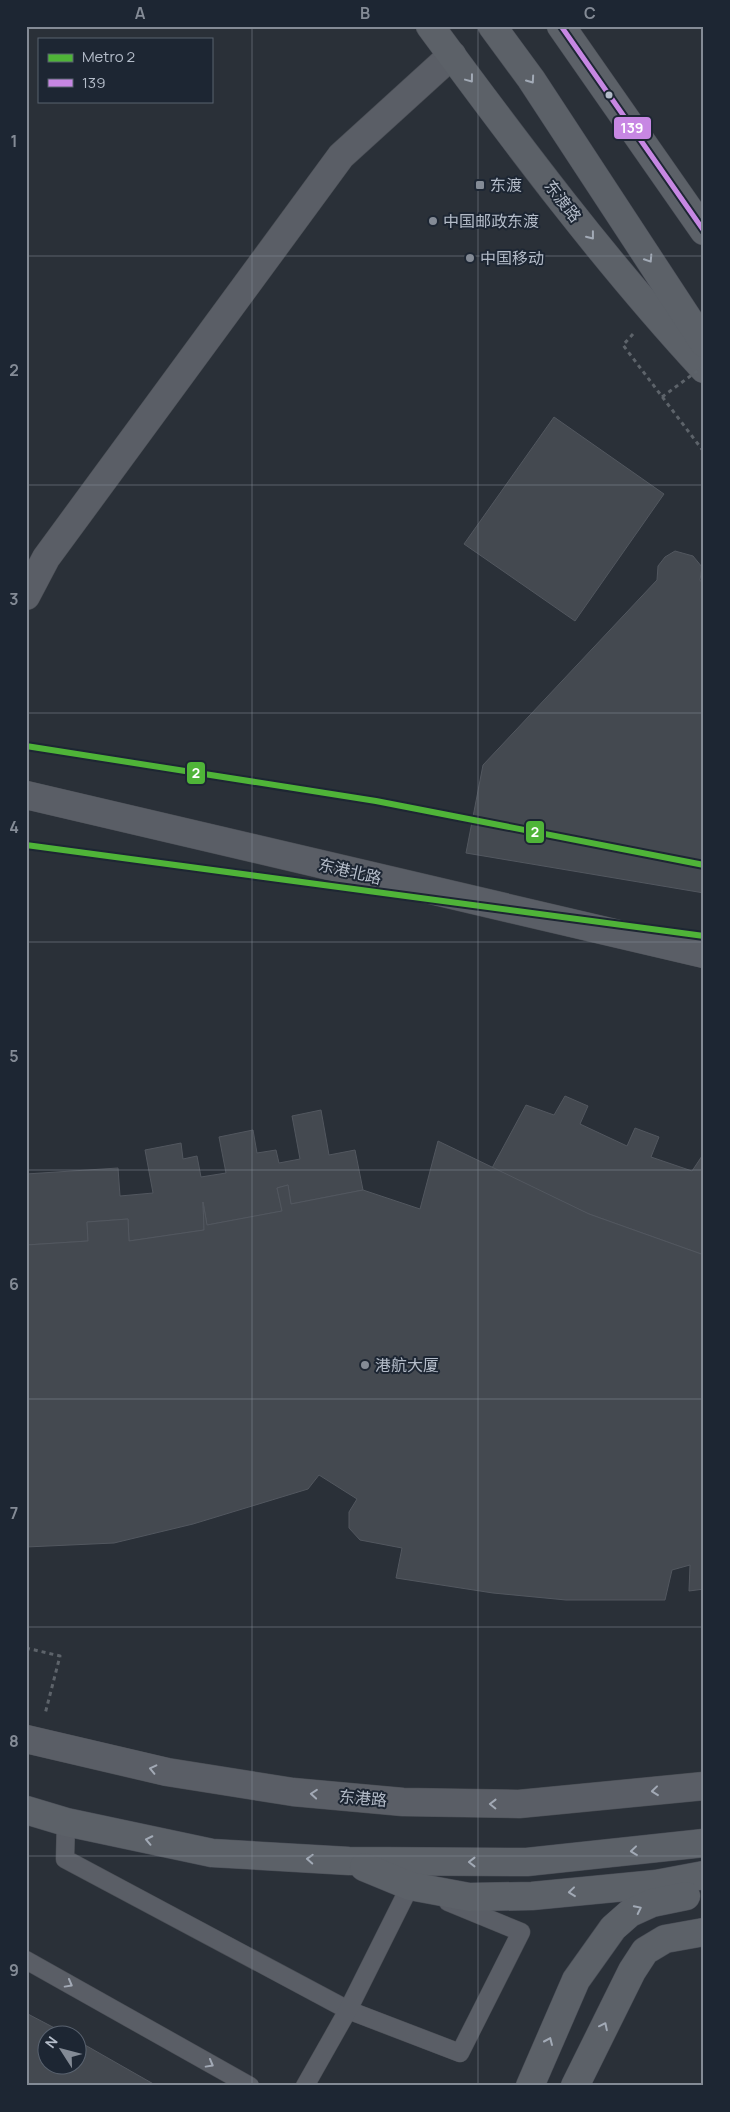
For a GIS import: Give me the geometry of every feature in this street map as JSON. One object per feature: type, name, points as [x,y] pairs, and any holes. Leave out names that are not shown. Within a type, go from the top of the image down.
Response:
[{"type":"main road","name":"东渡路","points":[[430,26],[512,135],[651,312],[704,368]]},
{"type":"main road","points":[[492,26],[531,79],[704,343]]},
{"type":"main road","points":[[561,26],[704,231]]},
{"type":"main road","points":[[26,1810],[66,1822],[212,1853],[349,1861],[527,1862],[693,1844]]},
{"type":"main road","points":[[349,1861],[410,1886],[469,1897],[514,1896],[656,1884],[701,1887]]},
{"type":"main road","points":[[530,2086],[576,1980],[612,1928],[630,1913],[652,1903],[701,1887]]},
{"type":"main road","points":[[575,2086],[632,1971],[645,1952],[665,1939],[704,1932]]},
{"type":"street","points":[[26,596],[46,558],[341,156],[452,55]]},
{"type":"street","name":"东港北路","points":[[26,795],[704,954]]},
{"type":"street","name":"东港路","points":[[32,1740],[167,1772],[293,1792],[403,1802],[519,1804],[704,1786]]},
{"type":"lane","points":[[66,1822],[65,1859],[348,2010],[460,2054],[521,1932],[410,1886],[348,2010],[305,2086]]},
{"type":"lane","points":[[26,1960],[250,2086]]},
{"type":"path","points":[[623,345],[704,452]]},
{"type":"path","points":[[662,397],[704,368]]},
{"type":"path","points":[[26,1648],[60,1656],[32,1740]]},
{"type":"building","points":[[554,417],[664,494],[575,621],[464,544]]},
{"type":"building","points":[[675,551],[693,556],[702,567],[700,580],[704,586],[704,893],[466,853],[483,765],[657,580],[658,566],[665,557]]},
{"type":"building","points":[[565,1096],[588,1106],[580,1124],[627,1146],[635,1128],[659,1137],[651,1157],[692,1171],[704,1153],[704,1255],[589,1214],[492,1168],[526,1105],[554,1115]]},
{"type":"building","points":[[321,1110],[329,1155],[355,1150],[363,1190],[291,1204],[288,1185],[277,1188],[282,1211],[207,1225],[203,1202],[204,1230],[129,1241],[128,1219],[87,1222],[88,1241],[26,1245],[26,1174],[118,1168],[120,1196],[153,1193],[145,1150],[181,1143],[183,1159],[197,1156],[201,1177],[226,1173],[219,1137],[253,1130],[257,1153],[276,1150],[279,1163],[300,1159],[292,1116]]},
{"type":"building","name":"港航大厦","points":[[438,1141],[589,1214],[704,1255],[704,1589],[689,1591],[690,1565],[672,1570],[665,1600],[566,1600],[493,1593],[396,1578],[402,1548],[360,1540],[349,1528],[349,1512],[357,1499],[319,1475],[308,1489],[193,1524],[114,1543],[26,1547],[26,1245],[88,1241],[87,1222],[128,1219],[129,1241],[204,1230],[203,1202],[207,1225],[282,1211],[277,1188],[288,1185],[291,1204],[363,1190],[420,1209]]},
{"type":"building","points":[[26,2013],[47,2024],[38,2024],[38,2074],[88,2074],[88,2047],[157,2086],[26,2086]]},
{"type":"metro line","name":"2","points":[[26,746],[376,801],[704,865]]},
{"type":"metro line","name":"2","points":[[26,845],[704,936]]},
{"type":"transit line","name":"139","points":[[561,26],[704,231]]},
{"type":"place","name":"东渡","points":[[480,185]]},
{"type":"place","name":"中国邮政东渡","points":[[433,221]]},
{"type":"place","name":"中国移动","points":[[470,258]]},
{"type":"place","name":"港航大厦","points":[[365,1365]]}]
